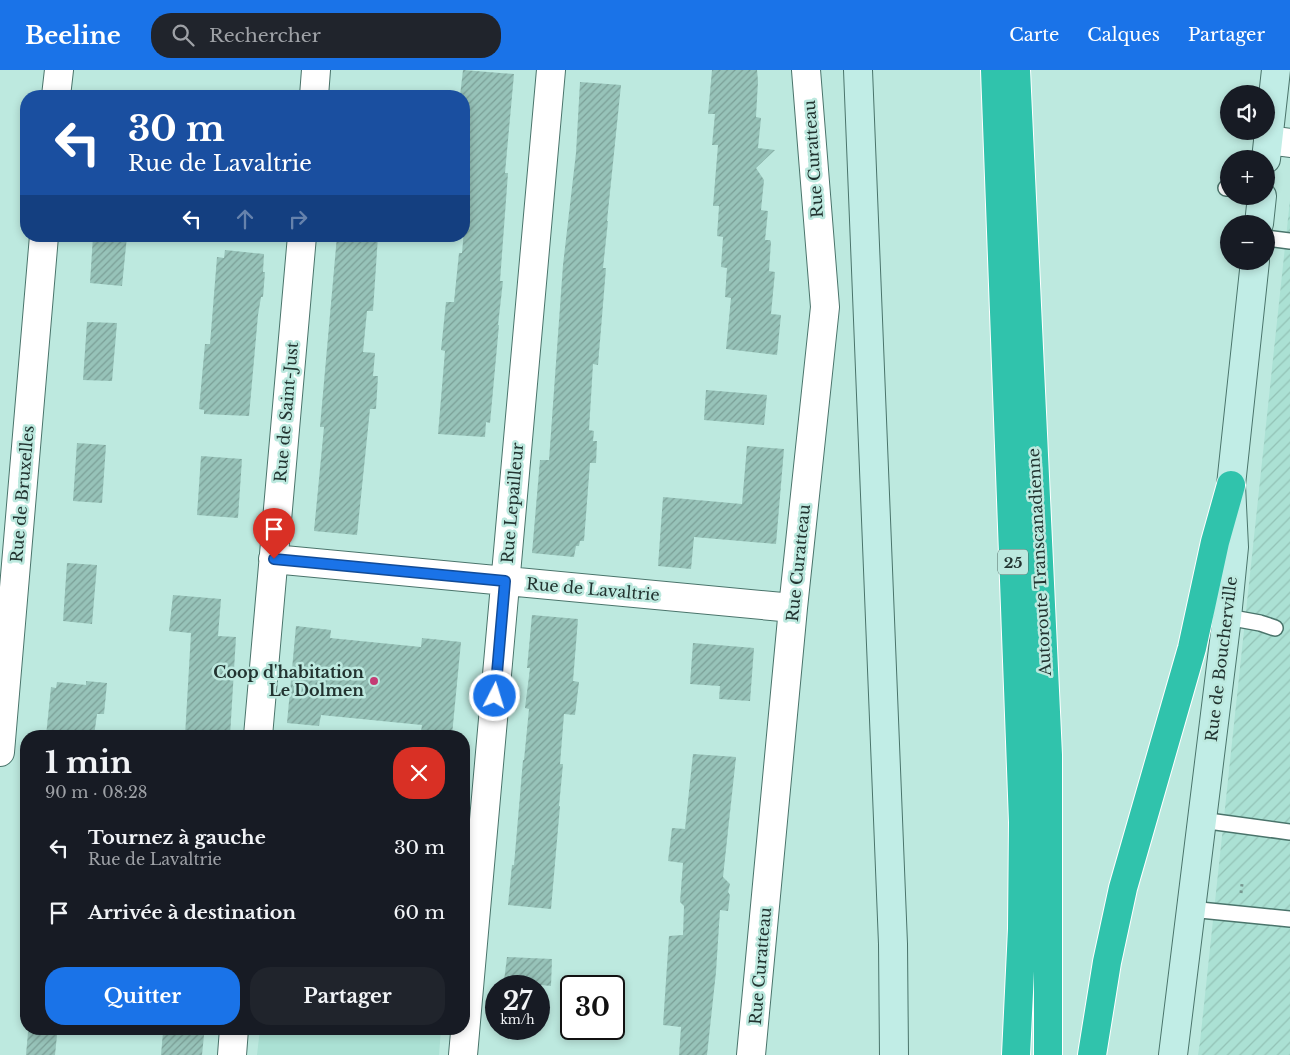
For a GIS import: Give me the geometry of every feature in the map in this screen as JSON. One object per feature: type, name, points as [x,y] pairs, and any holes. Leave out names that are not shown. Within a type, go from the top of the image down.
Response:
[{"type":"highway","name":"Autoroute Transcanadienne","points":[[995,70],[1023,822],[1022,928],[1016,1055]]},
{"type":"highway","name":"Autoroute Transcanadienne","points":[[1016,70],[1048,755],[1048,1055]]},
{"type":"highway","points":[[1092,1055],[1102,988],[1121,895],[1190,655],[1231,485]]},
{"type":"highway","points":[[1002,1055],[1022,883]]},
{"type":"main road","points":[[858,70],[893,944],[894,1055]]},
{"type":"main road","points":[[1275,148],[1276,70]]},
{"type":"main road","name":"Rue de Boucherville","points":[[1173,1055],[1227,617],[1234,547],[1231,485],[1254,270]]},
{"type":"street","points":[[57,90],[59,70]]},
{"type":"street","points":[[314,90],[316,70]]},
{"type":"street","name":"Rue Lepailleur","points":[[470,976],[551,70]]},
{"type":"street","name":"Rue Curatteau","points":[[751,1055],[793,608],[825,307],[806,70]]},
{"type":"street","name":"Rue de Bruxelles","points":[[0,752],[43,242]]},
{"type":"street","name":"Rue de Saint-Just","points":[[259,730],[301,242]]},
{"type":"street","name":"Rue de Lavaltrie","points":[[274,559],[793,608]]},
{"type":"street","points":[[232,1055],[234,1035]]},
{"type":"street","name":"Rue Lepailleur","points":[[463,1055],[465,1035]]},
{"type":"lane","points":[[1275,239],[1290,241]]},
{"type":"lane","points":[[1227,617],[1260,623],[1275,628]]},
{"type":"lane","points":[[1201,820],[1290,832]]},
{"type":"lane","points":[[1190,909],[1290,919]]},
{"type":"shaded area","points":[[1290,200],[1290,1055],[1198,1055],[1200,1042]]},
{"type":"shaded area","points":[[259,1035],[441,1035],[439,1055],[257,1055]]},
{"type":"building","points":[[463,70],[514,74],[505,173],[508,173],[500,281],[503,281],[490,423],[486,422],[485,437],[438,434],[445,351],[441,350],[446,302],[454,302],[459,253],[462,253],[463,242],[470,242],[470,90],[461,90]]},
{"type":"building","points":[[712,70],[757,70],[756,117],[761,118],[758,148],[775,150],[756,168],[764,180],[761,210],[768,211],[765,240],[770,240],[771,242],[769,271],[775,272],[771,314],[781,315],[777,355],[726,349],[731,298],[725,297],[727,268],[721,267],[723,237],[717,236],[719,206],[713,206],[718,145],[712,145],[715,114],[708,114]]},
{"type":"building","points":[[580,82],[621,85],[603,268],[606,268],[598,365],[593,364],[589,430],[594,431],[593,441],[597,441],[596,463],[590,463],[584,541],[580,541],[579,546],[576,546],[574,557],[532,553],[540,460],[549,460],[563,265],[576,153]]},
{"type":"building","points":[[93,242],[126,242],[122,286],[90,283]]},
{"type":"building","points":[[336,242],[378,242],[373,311],[367,311],[363,352],[375,353],[373,376],[378,376],[376,409],[370,409],[357,535],[314,531],[324,427],[320,427]]},
{"type":"building","points":[[225,250],[264,254],[263,297],[261,297],[258,315],[249,416],[204,414],[204,410],[199,409],[205,344],[210,344],[217,257],[224,258]]},
{"type":"building","points":[[87,322],[117,323],[112,381],[83,380]]},
{"type":"building","points":[[706,390],[767,395],[764,425],[704,420]]},
{"type":"building","points":[[77,443],[106,445],[102,503],[73,501]]},
{"type":"building","points":[[747,446],[784,449],[776,544],[694,537],[691,569],[658,566],[663,497],[742,504]]},
{"type":"building","points":[[201,456],[242,459],[238,518],[197,515]]},
{"type":"building","points":[[67,563],[97,565],[92,624],[63,621]]},
{"type":"building","points":[[173,595],[221,599],[218,636],[236,637],[230,730],[185,730],[191,633],[169,631]]},
{"type":"building","points":[[532,615],[578,619],[573,681],[579,682],[575,715],[564,714],[560,764],[563,764],[551,909],[508,905],[512,865],[514,865],[529,709],[525,708],[530,668],[527,668]]},
{"type":"building","name":"Coop d'habitation Le Dolmen","points":[[296,626],[331,630],[330,638],[421,647],[422,638],[461,642],[452,730],[421,730],[422,725],[321,715],[319,726],[287,723]]},
{"type":"building","points":[[693,643],[754,648],[750,701],[719,699],[720,686],[690,684]]},
{"type":"building","points":[[86,681],[107,683],[104,714],[97,714],[95,730],[47,730],[51,687],[56,688],[57,682],[86,685]]},
{"type":"building","points":[[693,754],[736,757],[723,877],[730,884],[728,892],[730,895],[728,911],[720,910],[716,972],[707,1055],[679,1055],[681,1027],[663,1025],[669,936],[683,935],[684,906],[680,902],[683,863],[668,861],[672,828],[685,829]]},
{"type":"building","points":[[507,957],[552,959],[551,986],[550,975],[505,975]]},
{"type":"building","points":[[28,1035],[57,1035],[55,1055],[26,1055]]},
{"type":"building","points":[[163,1035],[204,1035],[202,1055],[161,1055]]},
{"type":"place","name":"Coop d'habitation Le Dolmen","points":[[374,681]]},
{"type":"route","points":[[274,559],[505,581],[495,696]]}]
